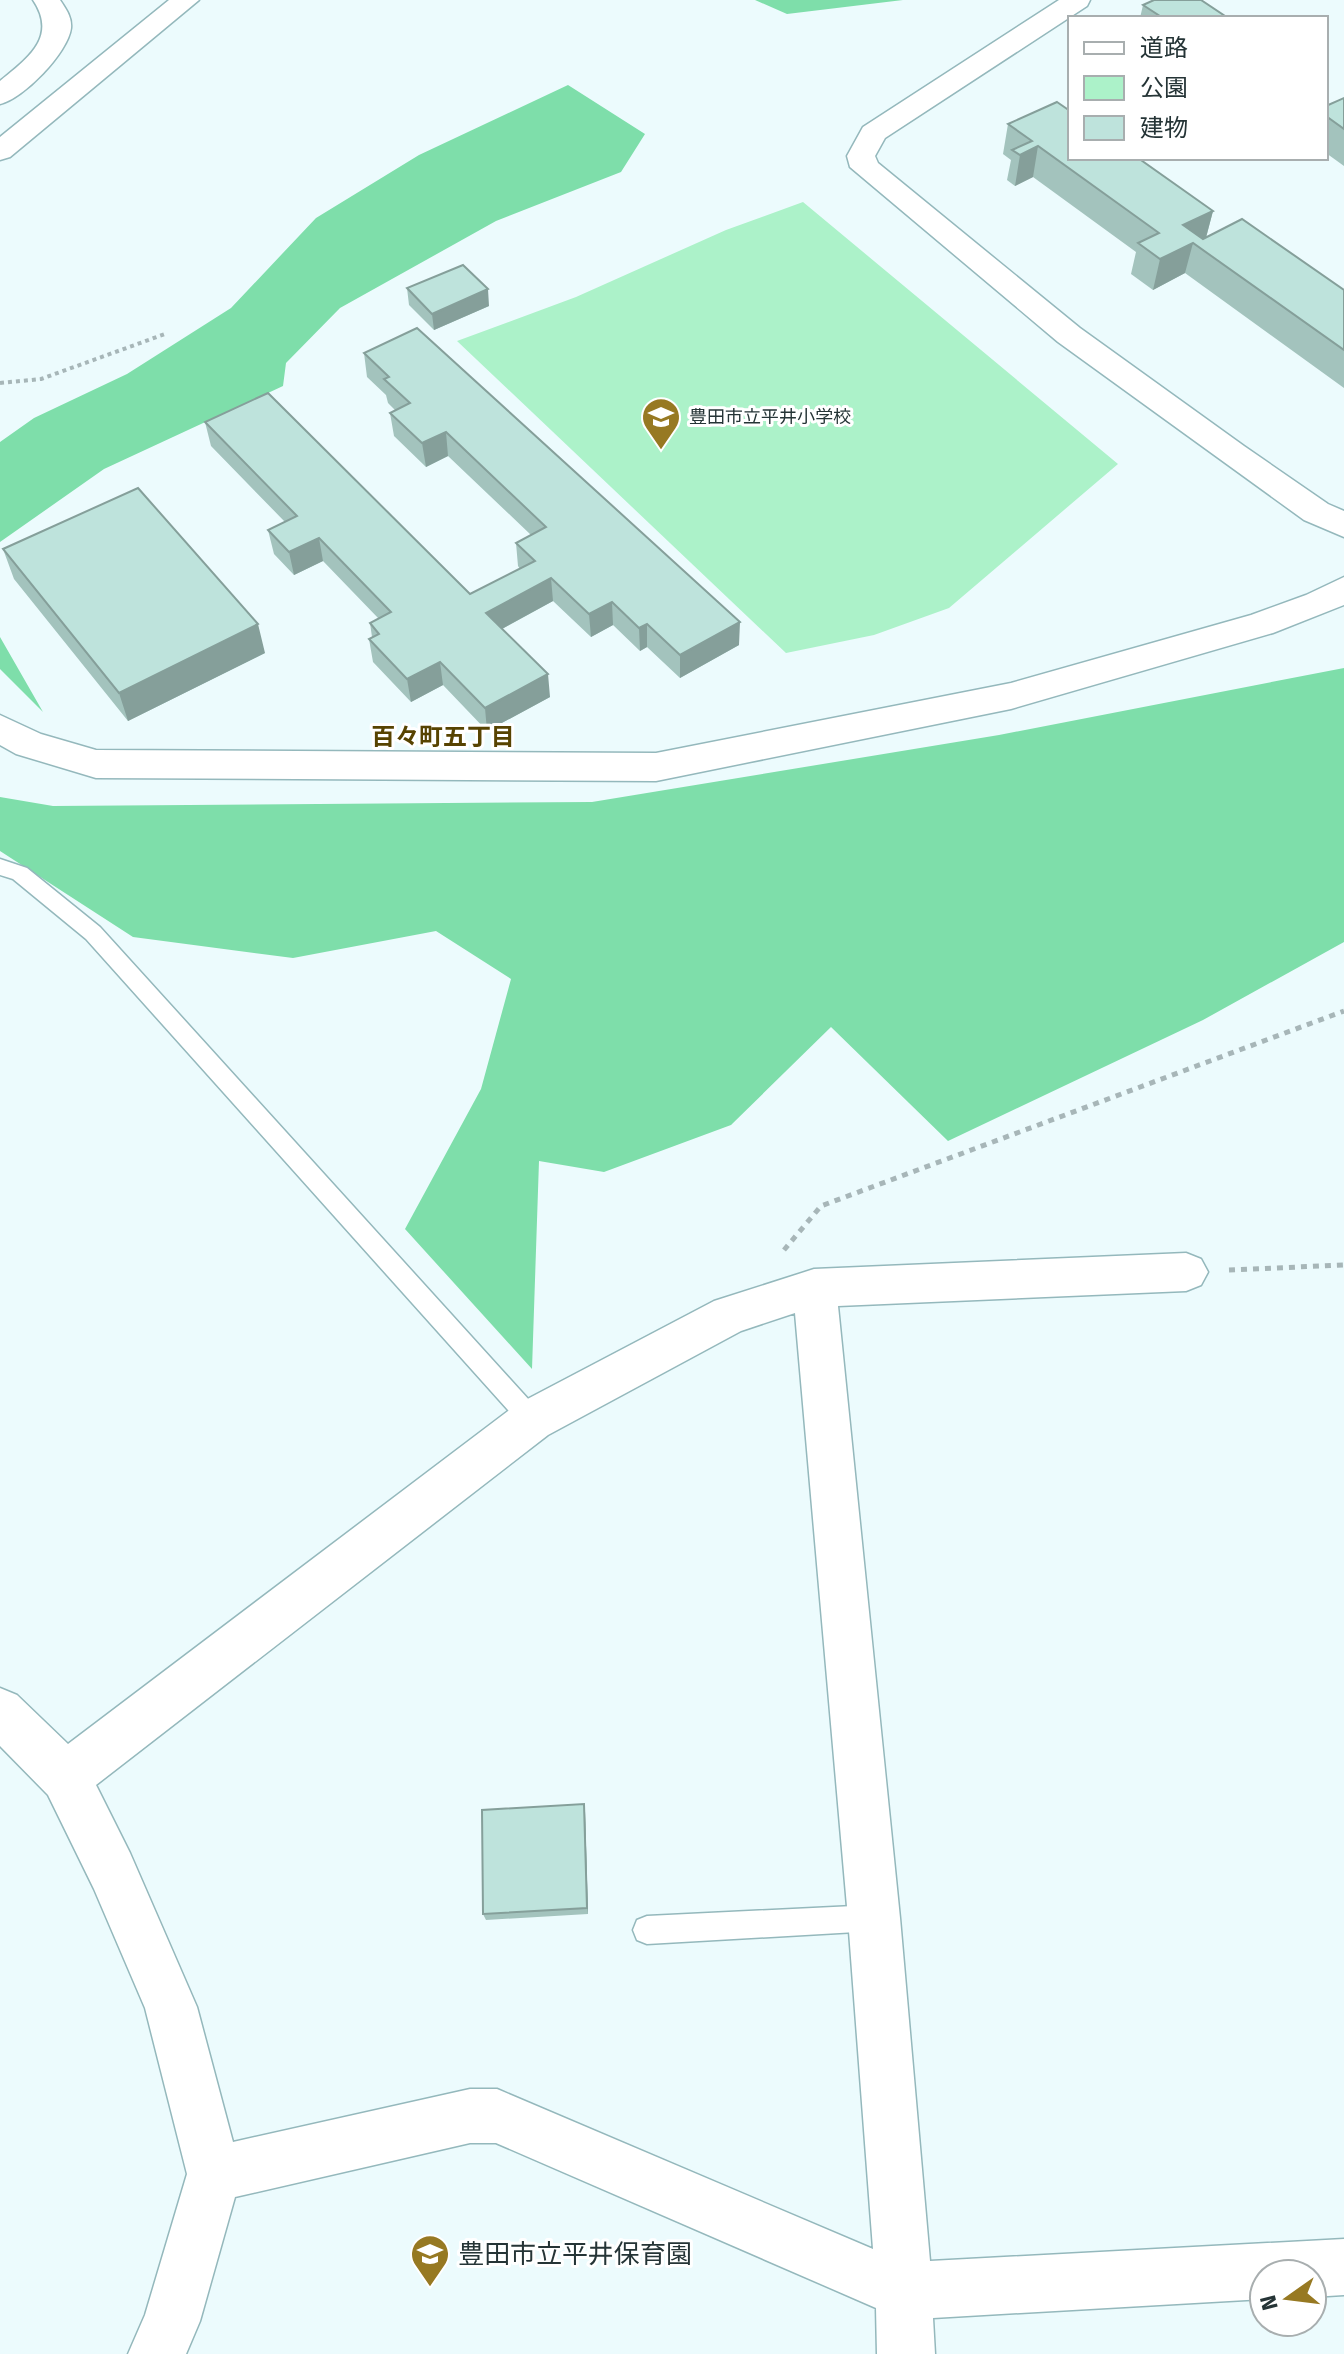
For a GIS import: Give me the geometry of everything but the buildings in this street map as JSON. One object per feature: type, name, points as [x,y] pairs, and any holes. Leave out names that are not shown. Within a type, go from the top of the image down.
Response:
[{"type":"street","points":[[0,96],[52,47],[59,24],[54,7],[46,0]]},
{"type":"street","points":[[0,151],[186,0]]},
{"type":"street","points":[[1077,0],[873,133],[861,156],[865,167],[1069,335],[1232,454],[1316,512],[1344,525]]},
{"type":"street","points":[[0,728],[29,744],[96,764],[656,767],[1011,696],[1261,624],[1318,604],[1344,589]]},
{"type":"street","points":[[66,1777],[532,1420],[729,1315],[814,1288],[1186,1272]]},
{"type":"street","points":[[814,1288],[874,1918],[904,2291],[906,2354]]},
{"type":"street","points":[[0,1712],[66,1777],[112,1871],[171,2007],[214,2174],[172,2321],[157,2354]]},
{"type":"street","points":[[214,2174],[470,2116],[497,2116],[904,2291],[1344,2267]]},
{"type":"lane","points":[[0,867],[20,873],[93,933],[532,1420]]},
{"type":"lane","points":[[647,1930],[874,1918]]},
{"type":"path","points":[[0,383],[41,379],[165,334]]},
{"type":"path","points":[[780,1254],[821,1206],[1344,1011]]},
{"type":"path","points":[[1186,1272],[1344,1265]]},
{"type":"green space","points":[[755,0],[903,0],[787,14]]},
{"type":"green space","points":[[568,85],[645,134],[621,172],[496,221],[340,308],[286,363],[283,386],[104,469],[0,542],[0,442],[34,418],[127,374],[231,308],[316,218],[419,155]]},
{"type":"green space","points":[[803,202],[1118,464],[949,608],[874,635],[786,653],[457,341],[576,297],[726,230]]},
{"type":"green space","points":[[0,637],[43,712],[0,669]]},
{"type":"green space","points":[[1344,668],[1344,942],[1203,1020],[948,1141],[831,1027],[731,1125],[604,1172],[539,1161],[532,1369],[405,1229],[481,1089],[511,979],[436,931],[293,958],[133,937],[0,851],[0,797],[53,806],[592,802],[999,735]]},
{"type":"place","name":"豊田市立平井小学校","points":[[661,451]]},
{"type":"place","name":"豊田市立平井保育園","points":[[430,2288]]},
{"type":"district","name":"百々町五丁目","points":[[443,737]]}]
